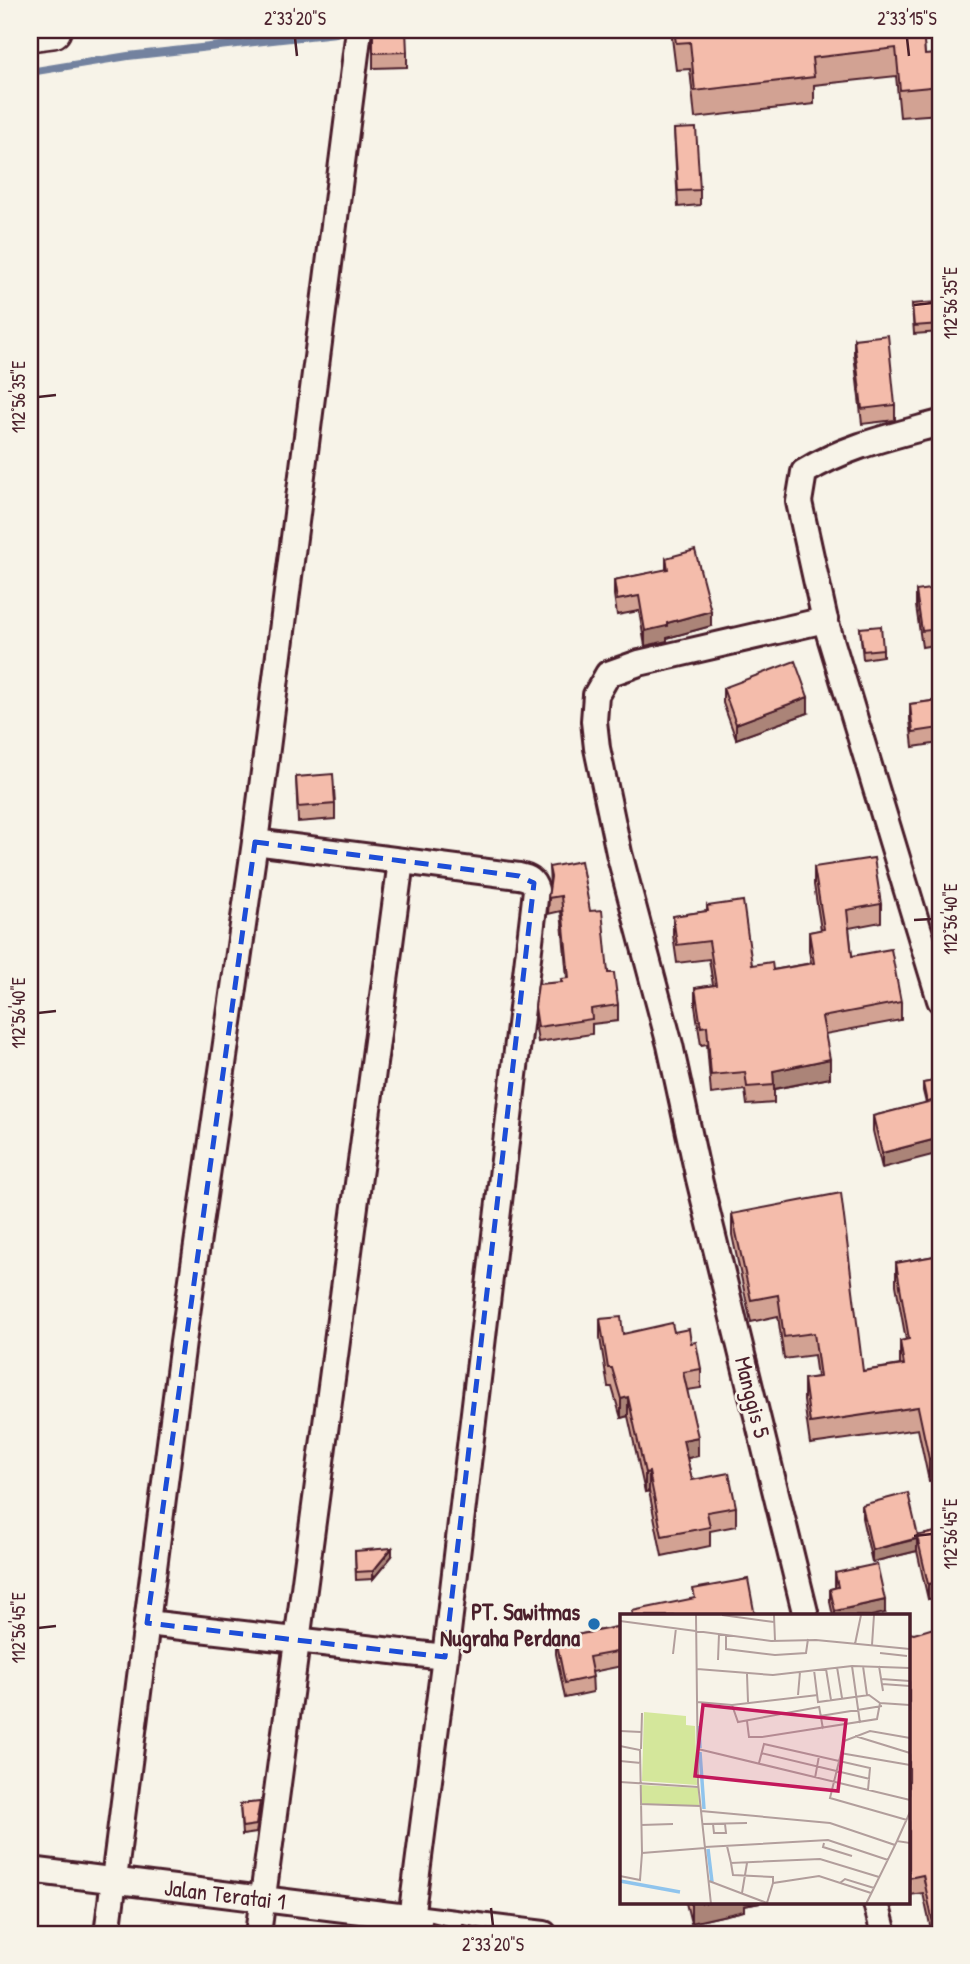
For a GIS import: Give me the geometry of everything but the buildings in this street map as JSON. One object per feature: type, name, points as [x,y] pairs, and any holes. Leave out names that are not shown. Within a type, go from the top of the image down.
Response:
[{"type":"street","points":[[30,33],[53,30]]},
{"type":"street","points":[[107,1934],[183,1342],[255,842],[352,102],[359,30]]},
{"type":"street","points":[[940,423],[868,442],[828,457],[804,472],[799,502],[825,620],[940,1000]]},
{"type":"street","name":"Manggis 5","points":[[806,1614],[699,1179],[670,1045],[619,853],[594,721],[596,695],[608,674],[639,663],[825,620]]},
{"type":"street","points":[[255,842],[519,876],[529,878],[536,890],[445,1657],[409,1926]]},
{"type":"street","points":[[258,1934],[401,861]]},
{"type":"street","points":[[147,1623],[445,1657]]},
{"type":"street","name":"Jalan Teratai 1","points":[[30,1870],[262,1899],[409,1926],[544,1934]]},
{"type":"street","points":[[876,1904],[884,1934]]},
{"type":"highlighted area","points":[[255,842],[519,876],[534,883],[445,1657],[147,1623]]},
{"type":"waterway","points":[[30,72],[128,56],[336,33]]},
{"type":"place","name":"PT. Sawitmas Nugraha Perdana","points":[[594,1624]]}]
